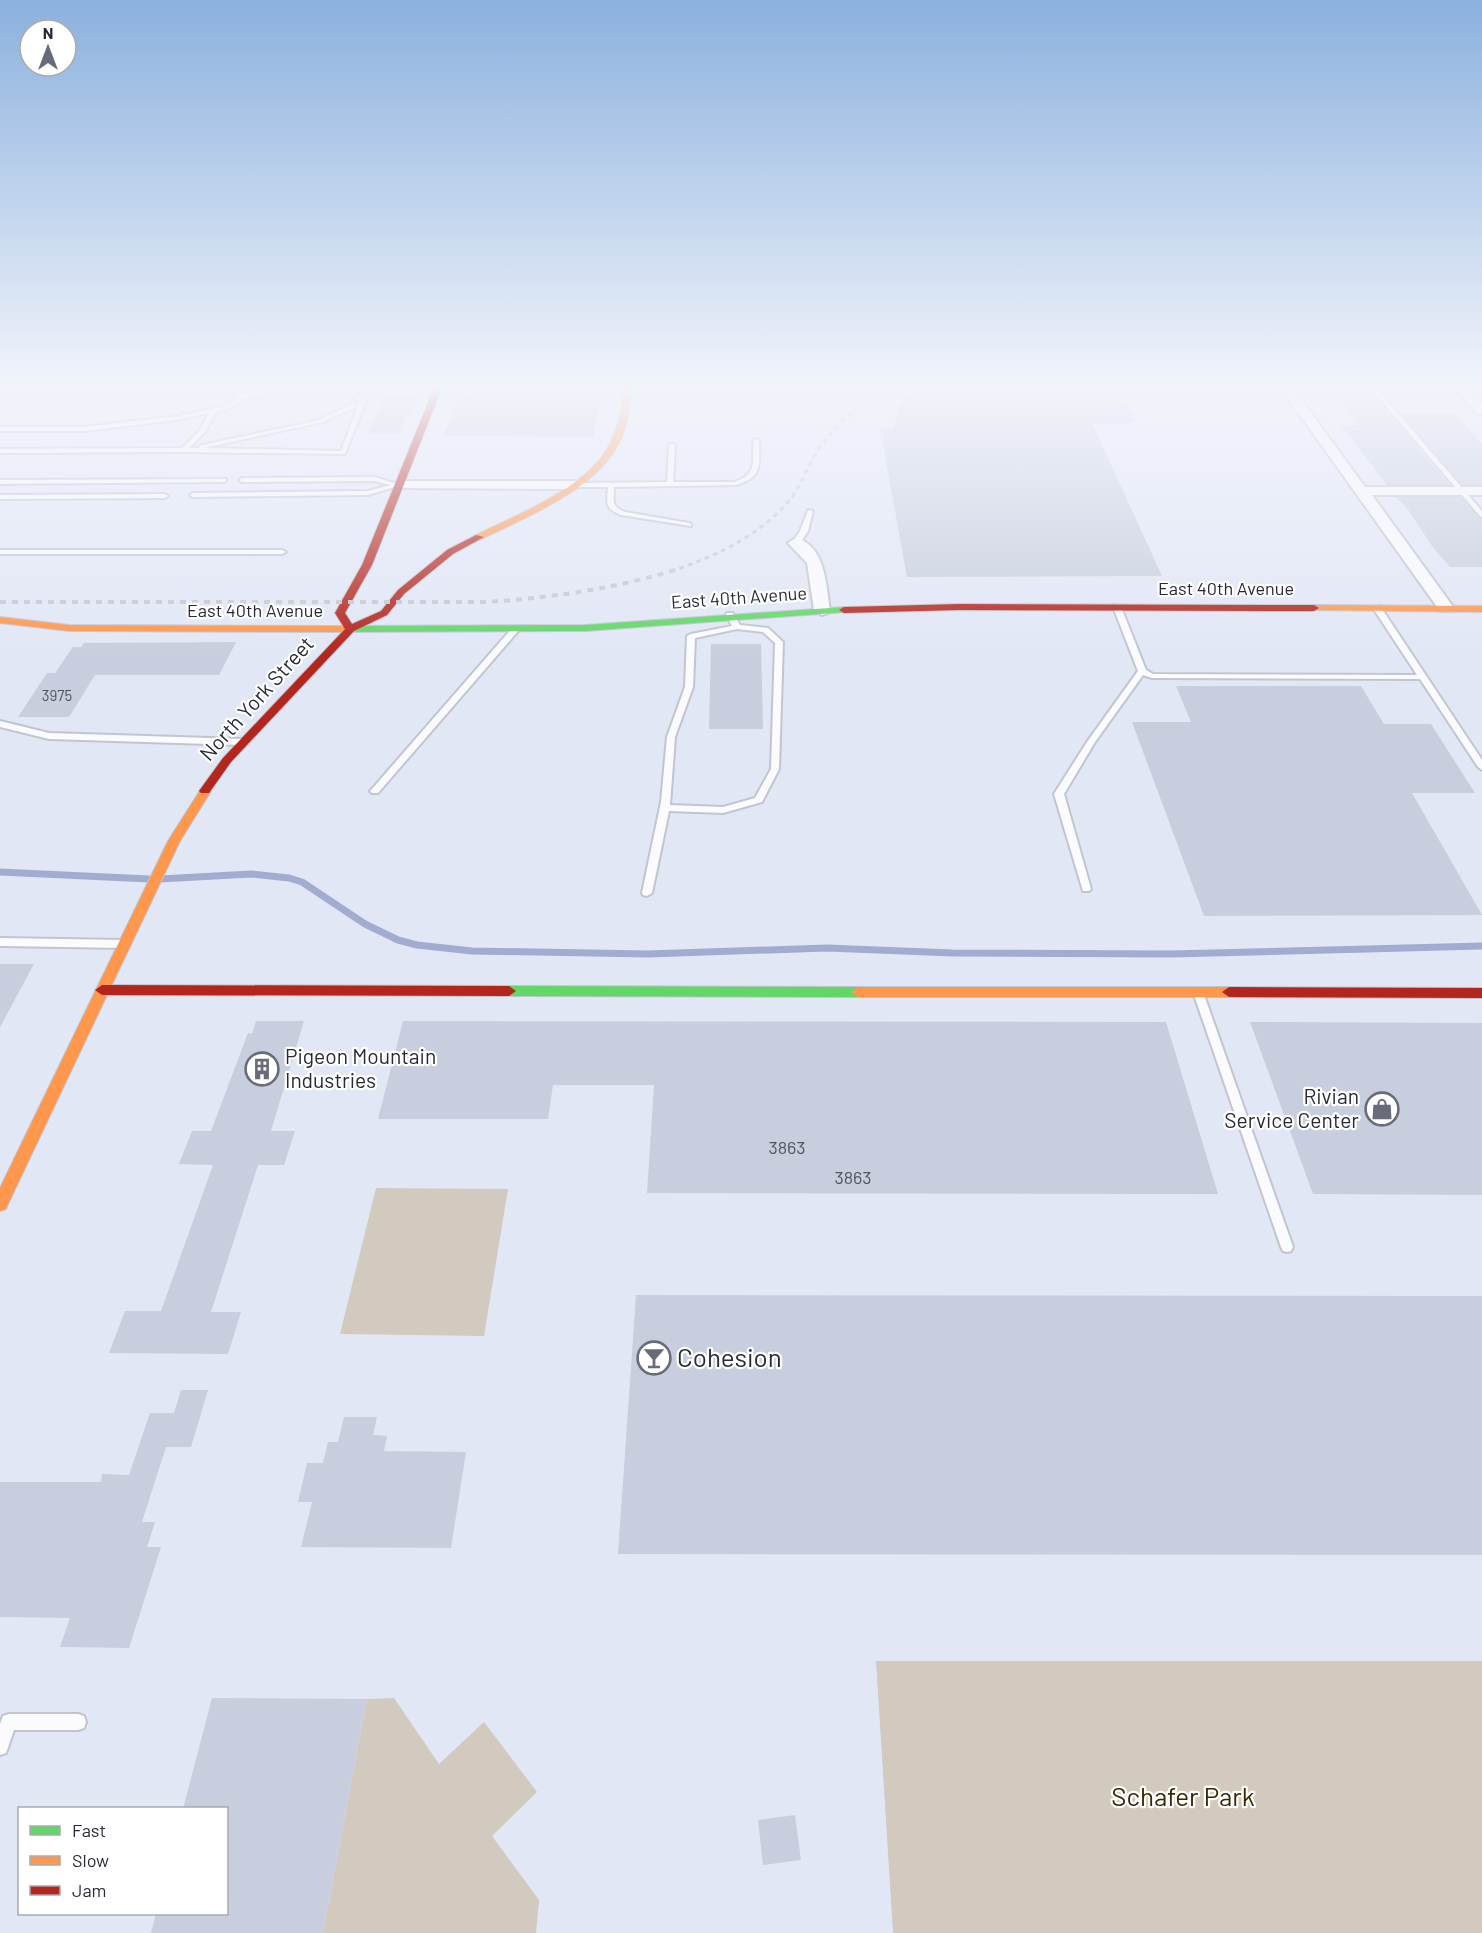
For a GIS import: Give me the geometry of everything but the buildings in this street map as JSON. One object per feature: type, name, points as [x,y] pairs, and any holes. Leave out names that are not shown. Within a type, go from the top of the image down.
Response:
[{"type":"street","points":[[403,473],[367,565],[340,613],[350,629],[384,613],[401,592],[450,552],[550,501],[589,473]]},
{"type":"street","points":[[1349,473],[1446,608]]},
{"type":"street","points":[[398,485],[575,485]]},
{"type":"street","points":[[1362,491],[1482,491]]},
{"type":"street","points":[[796,543],[815,562],[822,610]]},
{"type":"street","name":"East 40th Avenue","points":[[0,620],[69,628],[516,629],[733,621],[822,610],[959,607],[1482,609]]},
{"type":"street","name":"North York Street","points":[[0,1204],[174,841],[213,778],[243,742],[350,629]]},
{"type":"street","points":[[102,990],[1482,993]]},
{"type":"lane","points":[[670,484],[671,473]]},
{"type":"lane","points":[[575,485],[735,484],[749,480],[755,473]]},
{"type":"lane","points":[[1448,473],[1482,515]]},
{"type":"lane","points":[[242,480],[374,479],[398,485]]},
{"type":"lane","points":[[0,482],[224,480]]},
{"type":"lane","points":[[193,495],[368,493],[398,485]]},
{"type":"lane","points":[[611,485],[610,504],[614,510],[623,514],[688,525]]},
{"type":"lane","points":[[0,497],[165,496]]},
{"type":"lane","points":[[796,543],[804,531],[810,512]]},
{"type":"lane","points":[[0,552],[282,552]]},
{"type":"lane","points":[[1118,607],[1142,671],[1152,676],[1423,677]]},
{"type":"lane","points":[[1377,608],[1482,766]]},
{"type":"lane","points":[[647,893],[664,808],[671,738],[689,687],[691,636],[733,621],[765,630],[779,642],[775,769],[759,800],[723,810],[664,808]]},
{"type":"lane","points":[[375,791],[516,629]]},
{"type":"lane","points":[[1086,889],[1059,794],[1091,742],[1142,671]]},
{"type":"lane","points":[[0,724],[49,736],[243,742]]},
{"type":"lane","points":[[0,942],[124,944]]},
{"type":"lane","points":[[1198,992],[1287,1247]]},
{"type":"lane","points":[[0,1173],[15,1173]]},
{"type":"lane","points":[[0,1747],[9,1722],[78,1722]]},
{"type":"green space","points":[[376,1188],[508,1189],[484,1336],[340,1334]]},
{"type":"green space","name":"Schafer Park","points":[[876,1661],[1482,1661],[1482,1933],[893,1933]]},
{"type":"green space","points":[[394,1698],[439,1764],[484,1722],[537,1792],[492,1836],[539,1900],[536,1933],[323,1933],[367,1699]]},
{"type":"waterway","points":[[0,872],[149,879]]},
{"type":"waterway","points":[[160,879],[251,874],[289,878],[302,882],[365,924],[398,940],[417,945],[472,951],[648,954],[827,948],[953,953],[1172,954],[1482,946]]},
{"type":"railway","points":[[671,571],[703,560],[763,525],[788,502],[805,473]]},
{"type":"railway","points":[[0,602],[485,602],[581,592],[675,570]]},
{"type":"traffic: fast","points":[[352,629],[585,628],[844,610]]},
{"type":"traffic: fast","points":[[509,991],[858,992]]},
{"type":"traffic: slow","points":[[479,537],[554,499],[590,473]]},
{"type":"traffic: slow","points":[[1314,608],[1482,609]]},
{"type":"traffic: slow","points":[[0,620],[69,628],[352,629]]},
{"type":"traffic: slow","points":[[0,1204],[174,841],[205,791]]},
{"type":"traffic: slow","points":[[858,992],[1229,992]]},
{"type":"traffic: jam","points":[[350,629],[340,613],[367,565],[404,473]]},
{"type":"traffic: jam","points":[[205,791],[227,760],[350,629],[384,613],[401,592],[450,552],[479,537]]},
{"type":"traffic: jam","points":[[844,610],[959,607],[1314,608]]},
{"type":"traffic: jam","points":[[102,990],[509,991]]},
{"type":"traffic: jam","points":[[1229,992],[1482,993]]},
{"type":"place","name":"Pigeon Mountain Industries","points":[[262,1069]]},
{"type":"place","name":"Rivian Service Center","points":[[1382,1109]]},
{"type":"place","name":"Cohesion","points":[[654,1358]]}]
